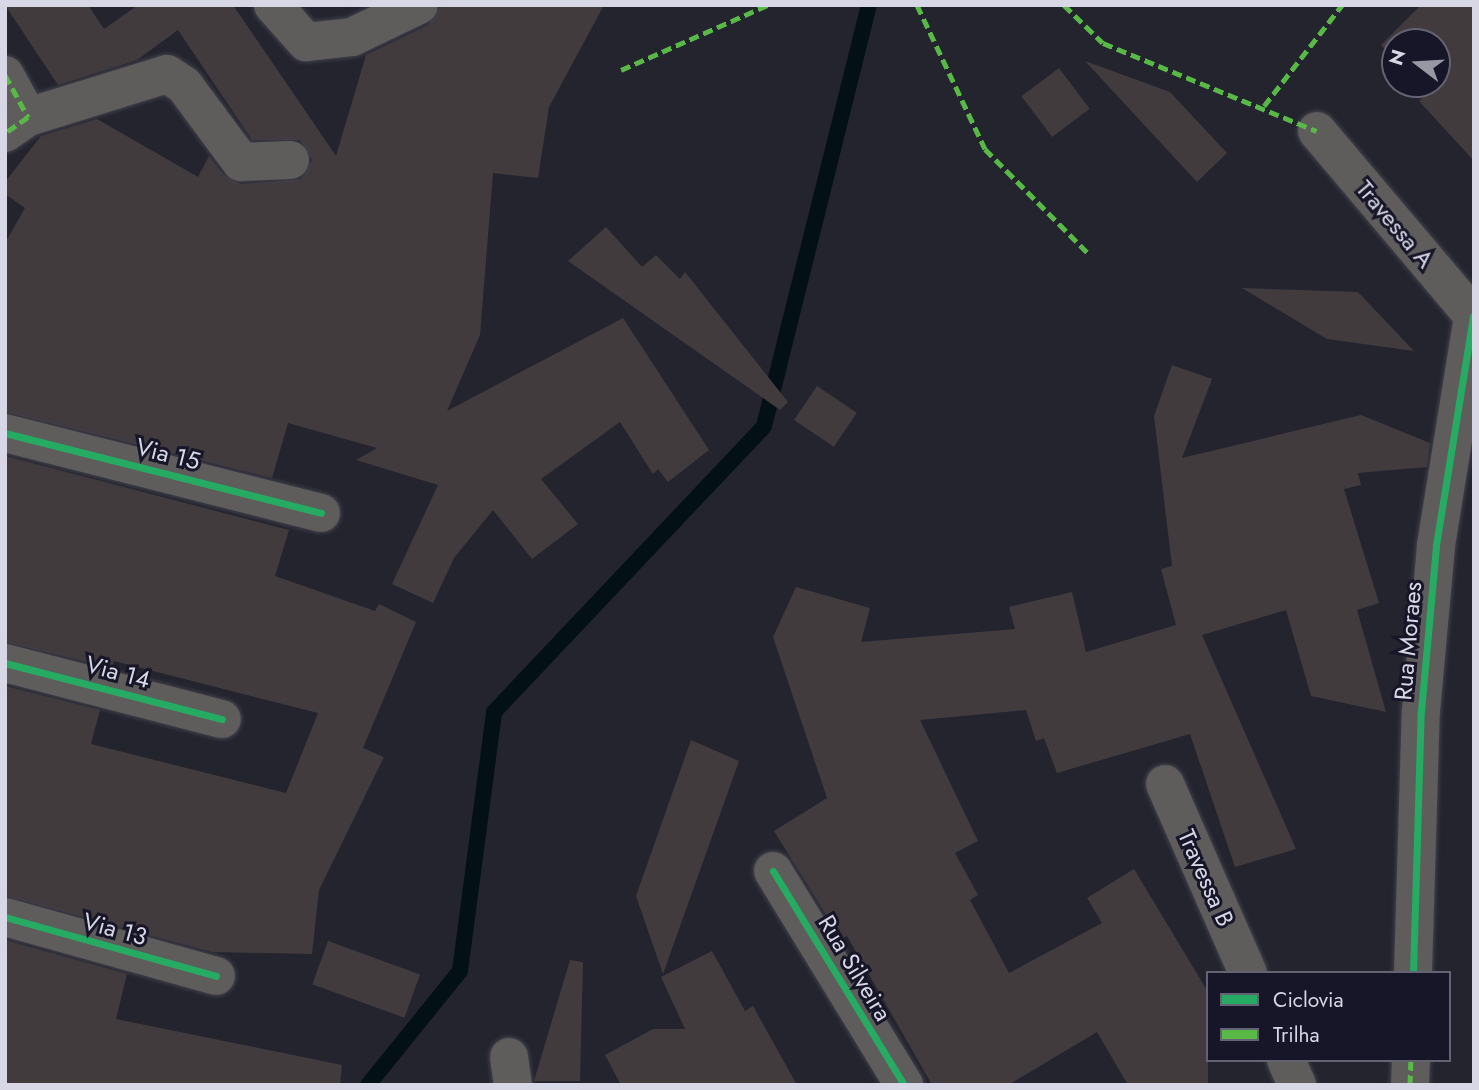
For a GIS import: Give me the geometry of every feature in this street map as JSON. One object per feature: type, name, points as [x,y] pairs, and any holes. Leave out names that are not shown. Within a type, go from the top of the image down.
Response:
[{"type":"street","points":[[273,5],[306,42],[352,37],[419,5]]},
{"type":"street","points":[[5,75],[17,125],[167,74],[184,85],[242,162],[290,160]]},
{"type":"street","name":"Travessa A","points":[[1317,131],[1473,317]]},
{"type":"street","name":"Rua Moraes","points":[[1413,971],[1422,711],[1436,545],[1473,317]]},
{"type":"street","name":"Via 15","points":[[5,432],[321,513]]},
{"type":"street","name":"Via 14","points":[[5,663],[222,719]]},
{"type":"street","name":"Travessa B","points":[[1165,784],[1247,971]]},
{"type":"street","name":"Rua Silveira","points":[[773,871],[904,1085]]},
{"type":"street","name":"Via 13","points":[[5,917],[216,976]]},
{"type":"street","points":[[1287,1062],[1297,1085]]},
{"type":"street","points":[[1410,1062],[1410,1085]]},
{"type":"building","points":[[5,5],[88,5],[104,29],[138,5],[233,5],[336,156],[366,55],[428,25],[441,5],[604,5],[549,107],[538,178],[493,173],[480,335],[447,411],[623,318],[709,450],[668,482],[658,469],[653,474],[620,422],[541,479],[578,524],[532,559],[493,510],[454,558],[433,603],[392,584],[438,485],[356,460],[377,448],[288,423],[272,478],[5,412],[5,243],[25,208],[5,194],[5,182],[41,136],[97,119],[198,177],[209,156],[224,175],[241,184],[301,179],[312,160],[300,140],[252,140],[178,30],[137,60],[58,85]]},
{"type":"building","points":[[1421,5],[1474,5],[1474,161],[1419,101],[1422,98],[1451,98],[1451,28],[1398,28]]},
{"type":"building","points":[[1085,61],[1170,92],[1227,153],[1197,182]]},
{"type":"building","points":[[1059,68],[1090,109],[1052,137],[1021,96]]},
{"type":"building","points":[[606,227],[642,267],[656,255],[680,279],[685,272],[788,402],[780,410],[568,261]]},
{"type":"building","points":[[1242,288],[1358,292],[1414,351],[1327,339]]},
{"type":"building","points":[[1172,365],[1212,379],[1182,458],[1361,415],[1430,443],[1427,467],[1358,473],[1361,485],[1344,489],[1379,603],[1357,610],[1386,712],[1311,696],[1286,610],[1202,635],[1296,849],[1235,867],[1190,734],[1057,773],[1044,738],[1036,741],[1026,710],[920,720],[978,841],[955,853],[978,895],[970,900],[1009,973],[1102,923],[1087,898],[1134,869],[1206,989],[1208,1085],[1128,1085],[1097,1032],[1008,1085],[932,1085],[847,936],[841,939],[774,831],[827,798],[773,637],[796,587],[870,608],[861,642],[1015,629],[1009,607],[1072,592],[1086,652],[1176,625],[1161,569],[1172,566],[1154,416]]},
{"type":"building","points":[[817,386],[857,413],[834,447],[794,420]]},
{"type":"building","points":[[5,456],[289,530],[275,576],[375,611],[379,604],[416,622],[363,748],[384,757],[319,890],[312,954],[212,952],[5,896],[5,686],[100,710],[91,744],[286,793],[318,713],[114,661],[112,668],[5,642]]},
{"type":"building","points":[[691,740],[739,761],[663,974],[636,896]]},
{"type":"building","points":[[5,940],[127,974],[116,1019],[342,1065],[340,1085],[5,1085]]},
{"type":"building","points":[[328,941],[420,975],[404,1018],[312,984]]},
{"type":"building","points":[[712,951],[745,1011],[753,1006],[797,1085],[621,1085],[605,1055],[653,1029],[685,1029],[661,977]]},
{"type":"building","points":[[570,960],[583,962],[580,1081],[534,1081]]},
{"type":"waterway","points":[[368,1085],[460,971],[494,712],[764,426],[869,5]]},
{"type":"marked path","points":[[621,70],[768,5]]},
{"type":"marked path","points":[[917,5],[985,149],[1090,255]]},
{"type":"marked path","points":[[1064,5],[1103,43],[1317,131]]},
{"type":"marked path","points":[[1264,106],[1342,5]]},
{"type":"marked path","points":[[5,75],[28,117],[5,133]]},
{"type":"marked path","points":[[1410,1085],[1411,1062]]},
{"type":"cycle path","points":[[1413,971],[1421,711],[1436,545],[1473,316]]},
{"type":"cycle path","points":[[5,433],[321,513]]},
{"type":"cycle path","points":[[5,663],[222,719]]},
{"type":"cycle path","points":[[773,871],[904,1085]]},
{"type":"cycle path","points":[[5,917],[216,976]]}]
